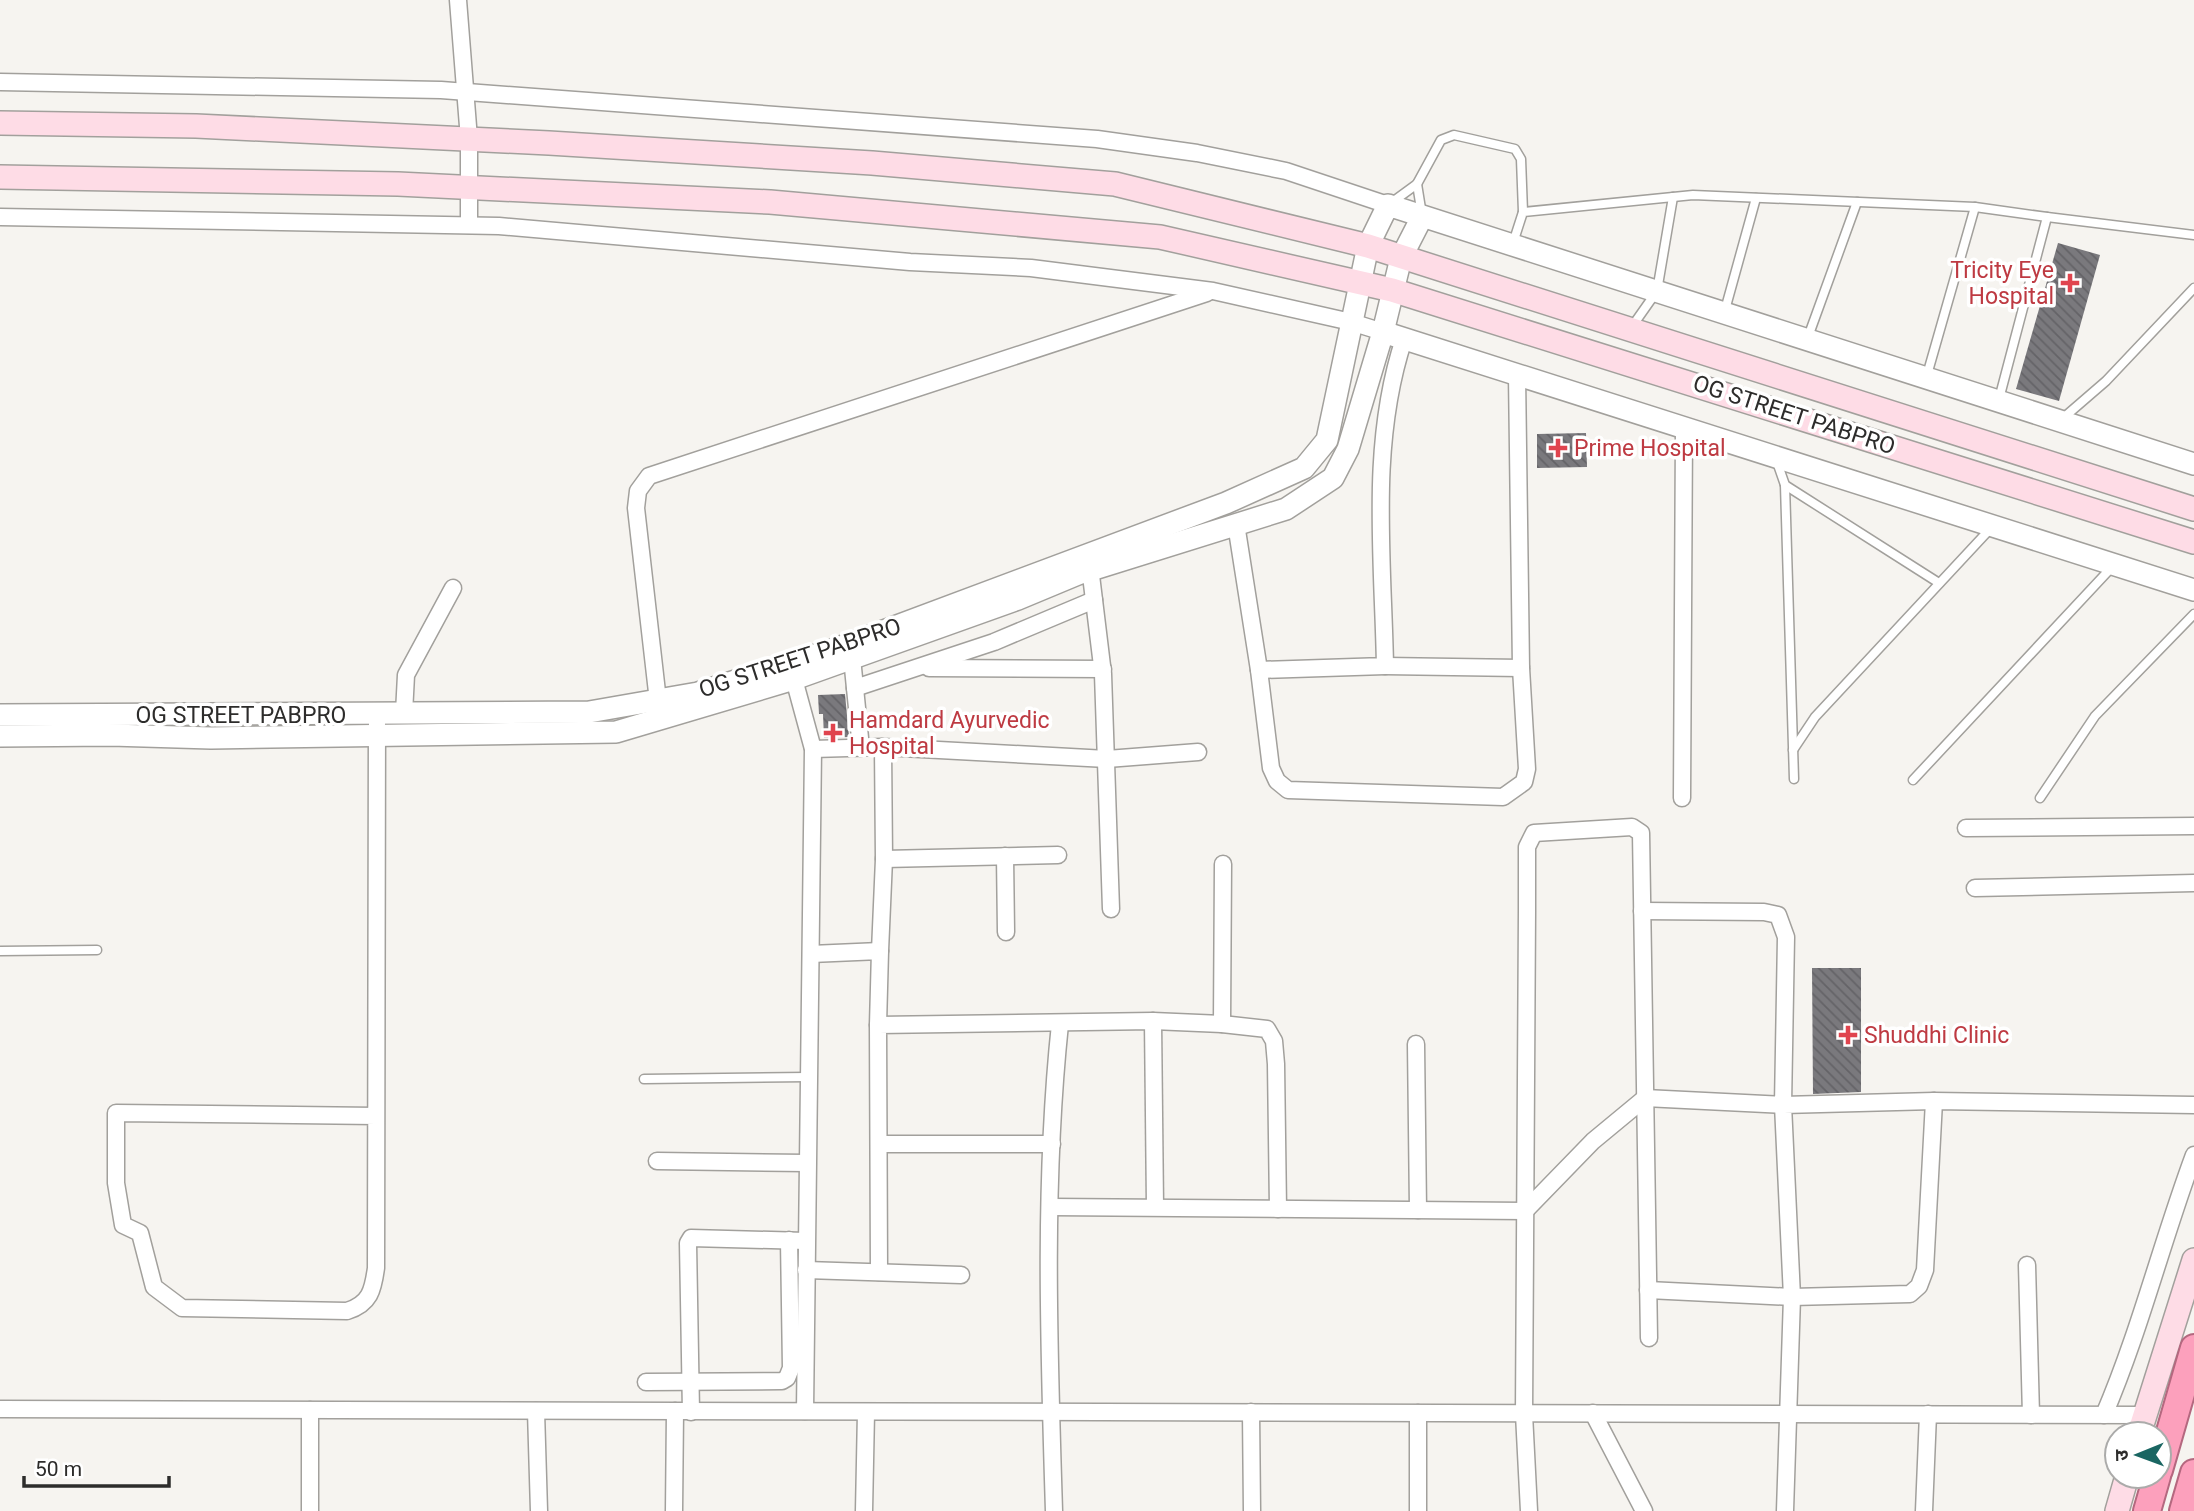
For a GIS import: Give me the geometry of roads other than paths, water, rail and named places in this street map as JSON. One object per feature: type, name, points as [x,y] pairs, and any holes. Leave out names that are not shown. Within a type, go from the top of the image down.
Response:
[{"type":"highway","points":[[2173,1421],[2194,1348]]},
{"type":"highway","points":[[2184,1508],[2194,1473]]},
{"type":"highway","points":[[2147,1511],[2153,1490]]},
{"type":"main road","points":[[0,123],[196,126],[469,139],[872,163],[1115,184],[1368,246]]},
{"type":"main road","points":[[0,177],[469,188],[770,201],[1160,237],[1392,290]]},
{"type":"main road","name":"OG STREET PABPRO","points":[[1368,246],[2194,509]]},
{"type":"main road","name":"OG STREET PABPRO","points":[[1392,290],[2194,542]]},
{"type":"main road","points":[[2144,1420],[2194,1260]]},
{"type":"main road","points":[[2117,1511],[2123,1490]]},
{"type":"street","points":[[458,0],[469,139],[469,225]]},
{"type":"street","points":[[0,82],[466,93],[1097,139],[1198,153],[1286,171],[2194,464]]},
{"type":"street","points":[[1368,246],[1388,205]]},
{"type":"street","points":[[1401,258],[1422,217]]},
{"type":"street","points":[[0,218],[469,225],[910,262],[1031,268],[1213,291],[1351,322],[2194,590]]},
{"type":"street","name":"OG STREET PABPRO","points":[[0,736],[377,737],[616,732],[852,658],[1090,562],[1304,468],[1327,440],[1368,246]]},
{"type":"street","name":"OG STREET PABPRO","points":[[0,715],[544,715],[589,712],[658,701],[698,693],[838,648],[1090,562],[1286,509],[1333,478],[1348,449],[1383,332],[1401,258]]},
{"type":"street","points":[[658,701],[636,508],[638,491],[649,476],[1213,291]]},
{"type":"street","points":[[1385,666],[1381,442],[1395,366],[1404,339]]},
{"type":"street","points":[[1236,524],[1271,768],[1277,781],[1288,790],[1503,797],[1524,782],[1527,769],[1521,668],[1517,375]]},
{"type":"street","points":[[1682,798],[1684,428]]},
{"type":"street","points":[[1090,562],[1103,669],[1111,909]]},
{"type":"street","points":[[404,713],[406,675],[453,588]]},
{"type":"street","points":[[855,688],[994,642],[1094,600]]},
{"type":"street","points":[[852,658],[861,748]]},
{"type":"street","points":[[1259,670],[1385,666],[1521,668]]},
{"type":"street","points":[[916,668],[1103,669]]},
{"type":"street","points":[[794,678],[813,749],[805,1411]]},
{"type":"street","points":[[376,1116],[116,1113],[116,1183],[123,1224],[140,1233],[154,1287],[181,1308],[192,1310],[347,1311],[361,1307],[373,1292],[376,1268],[377,713]]},
{"type":"street","points":[[813,749],[883,747],[1107,759],[1198,752]]},
{"type":"street","points":[[879,1272],[878,1025],[884,859],[883,747]]},
{"type":"street","points":[[1966,828],[2194,826]]},
{"type":"street","points":[[1529,1511],[1524,1414],[1525,1211],[1529,840],[1534,833],[1638,828],[1641,833],[1648,1338]]},
{"type":"street","points":[[884,859],[1058,855]]},
{"type":"street","points":[[1006,856],[1006,932]]},
{"type":"street","points":[[1222,1024],[1223,864]]},
{"type":"street","points":[[1975,888],[2194,883]]},
{"type":"street","points":[[1642,911],[1764,912],[1778,915],[1786,937],[1783,1105],[1792,1297],[1785,1511]]},
{"type":"street","points":[[811,954],[880,951]]},
{"type":"street","points":[[878,1025],[1153,1021],[1267,1029],[1274,1041],[1279,1113],[1278,1209]]},
{"type":"street","points":[[1153,1021],[1155,1207]]},
{"type":"street","points":[[1054,1511],[1051,1412],[1052,1099],[1060,1024]]},
{"type":"street","points":[[1416,1044],[1418,1210]]},
{"type":"street","points":[[1051,1207],[1525,1211],[1593,1141],[1645,1098],[1783,1105],[1934,1101],[2194,1105]]},
{"type":"street","points":[[1648,1290],[1792,1297],[1910,1294],[1919,1286],[1924,1270],[1929,1227],[1934,1101]]},
{"type":"street","points":[[879,1144],[1052,1144]]},
{"type":"street","points":[[2104,1415],[2119,1379],[2172,1213],[2194,1155]]},
{"type":"street","points":[[657,1161],[807,1163]]},
{"type":"street","points":[[674,1511],[683,1411],[692,1381],[688,1243],[691,1238],[806,1241]]},
{"type":"street","points":[[646,1382],[782,1381],[787,1378],[791,1368],[789,1240]]},
{"type":"street","points":[[2026,1265],[2031,1415]]},
{"type":"street","points":[[806,1270],[961,1275]]},
{"type":"street","points":[[0,1409],[1788,1413],[2104,1415],[2123,1420]]},
{"type":"street","points":[[310,1410],[310,1511]]},
{"type":"street","points":[[536,1411],[540,1511]]},
{"type":"street","points":[[864,1511],[866,1412]]},
{"type":"street","points":[[1251,1412],[1252,1511]]},
{"type":"street","points":[[1418,1413],[1418,1511]]},
{"type":"street","points":[[1593,1413],[1644,1511]]},
{"type":"street","points":[[1924,1511],[1928,1414]]},
{"type":"lane","points":[[1388,205],[1417,184],[1441,140],[1454,135],[1515,149],[1521,159],[1523,212],[1513,243]]},
{"type":"lane","points":[[1417,184],[1422,217]]},
{"type":"lane","points":[[1523,212],[1673,197],[1755,198],[1975,207],[2194,235]]},
{"type":"lane","points":[[1630,329],[1657,291],[1673,197]]},
{"type":"lane","points":[[1724,313],[1755,198]]},
{"type":"lane","points":[[1807,340],[1857,202]]},
{"type":"lane","points":[[1926,378],[1975,207]]},
{"type":"lane","points":[[1998,401],[2047,217]]},
{"type":"lane","points":[[2060,421],[2106,381],[2194,289]]},
{"type":"lane","points":[[1776,457],[1785,485],[1794,779]]},
{"type":"lane","points":[[1785,485],[1938,583]]},
{"type":"lane","points":[[1793,750],[1815,717],[1993,526]]},
{"type":"lane","points":[[1913,780],[2114,565]]},
{"type":"lane","points":[[2040,798],[2095,716],[2194,614]]},
{"type":"lane","points":[[0,951],[97,950]]},
{"type":"lane","points":[[643,1079],[808,1077]]},
{"type":"place","name":"Tricity Eye Hospital","points":[[2070,283]]},
{"type":"place","name":"Prime Hospital","points":[[1558,448]]},
{"type":"place","name":"Hamdard Ayurvedic Hospital","points":[[833,733]]},
{"type":"place","name":"Shuddhi Clinic","points":[[1848,1035]]}]
